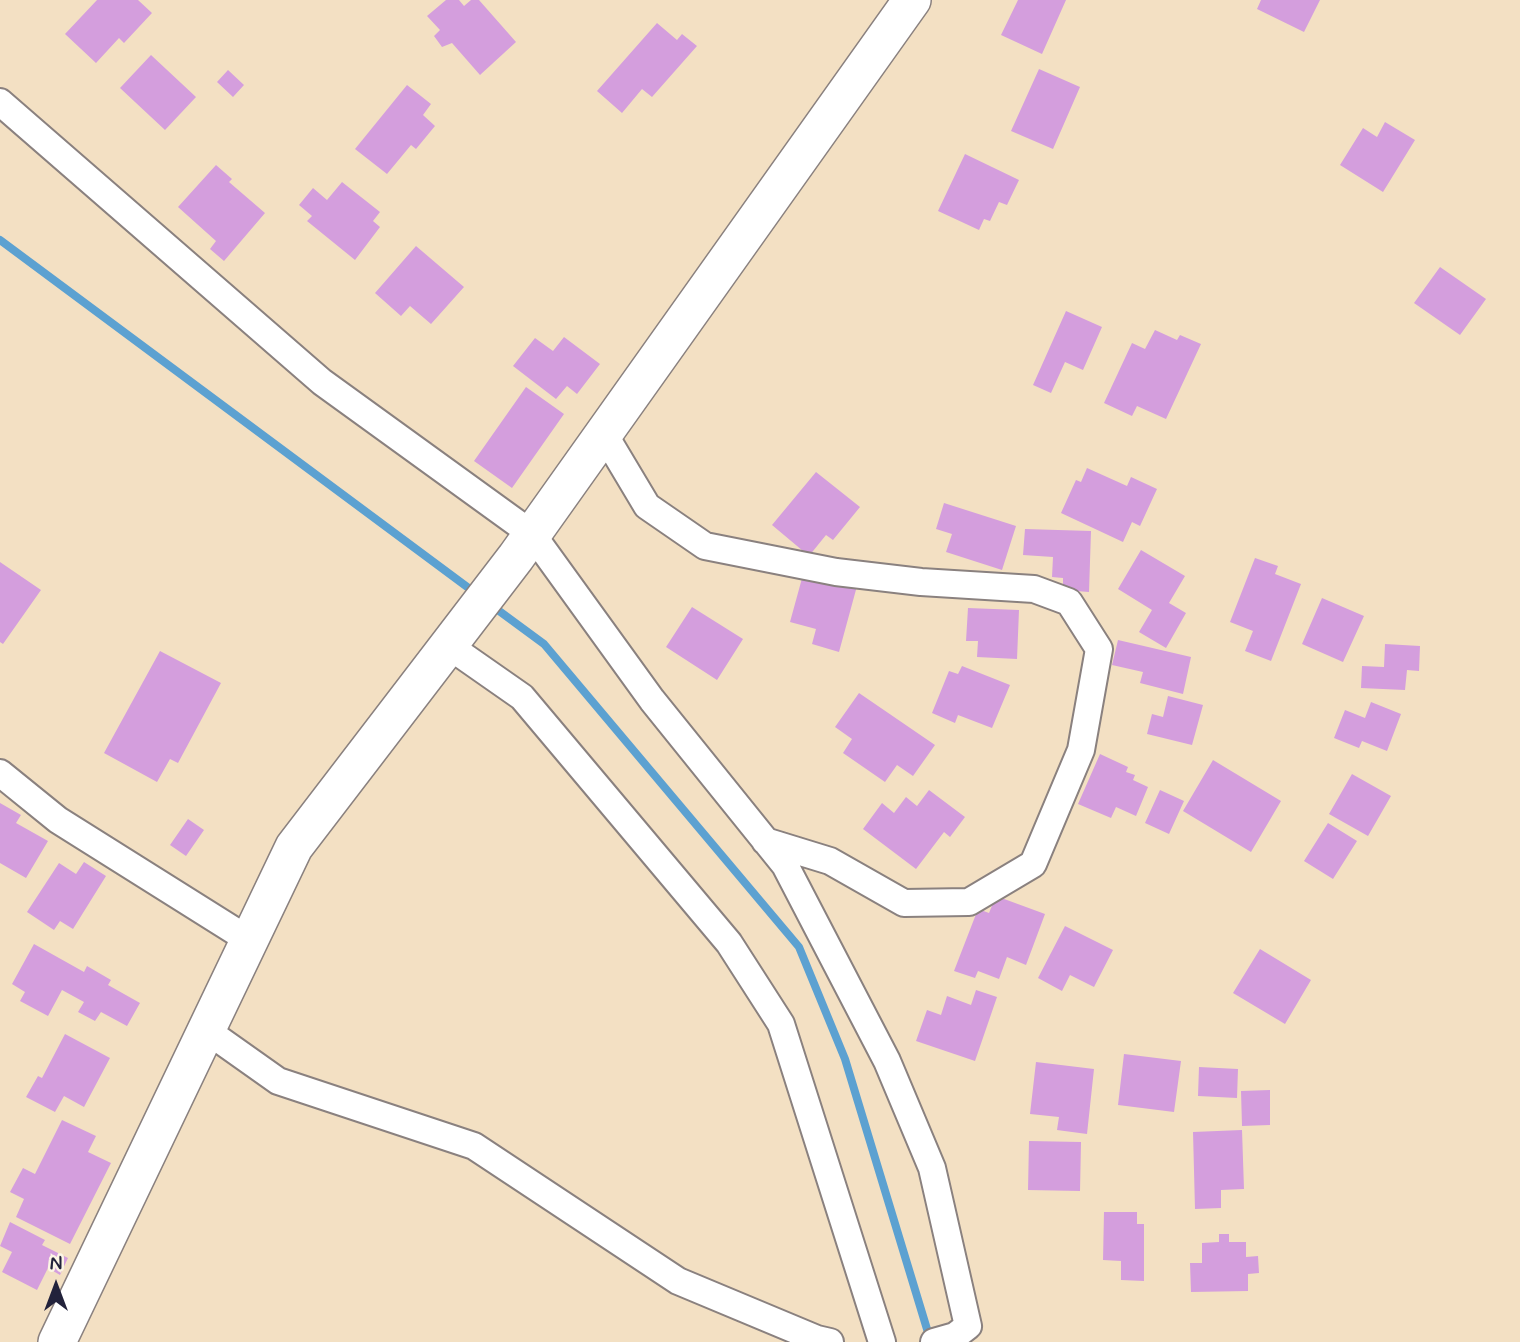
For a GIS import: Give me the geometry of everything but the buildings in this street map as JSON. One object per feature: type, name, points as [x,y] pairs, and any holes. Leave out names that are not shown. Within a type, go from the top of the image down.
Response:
[{"type":"main road","points":[[57,1342],[294,848],[524,546],[912,0]]},
{"type":"street","points":[[0,102],[322,382],[524,546],[785,865],[887,1061],[932,1168],[968,1325],[945,1339]]},
{"type":"street","points":[[604,434],[647,506],[705,546],[836,572],[921,582],[1034,589],[1069,602],[1099,649],[1081,750],[1033,863],[969,902],[904,902],[830,861],[765,841]]},
{"type":"street","points":[[453,640],[522,697],[729,943],[781,1024],[882,1342]]},
{"type":"street","points":[[0,773],[58,820],[249,940]]},
{"type":"street","points":[[206,1030],[278,1081],[474,1146],[678,1281],[830,1342]]},
{"type":"waterway","points":[[0,240],[478,595]]},
{"type":"waterway","points":[[491,605],[544,644],[799,947],[845,1059],[930,1339]]}]
